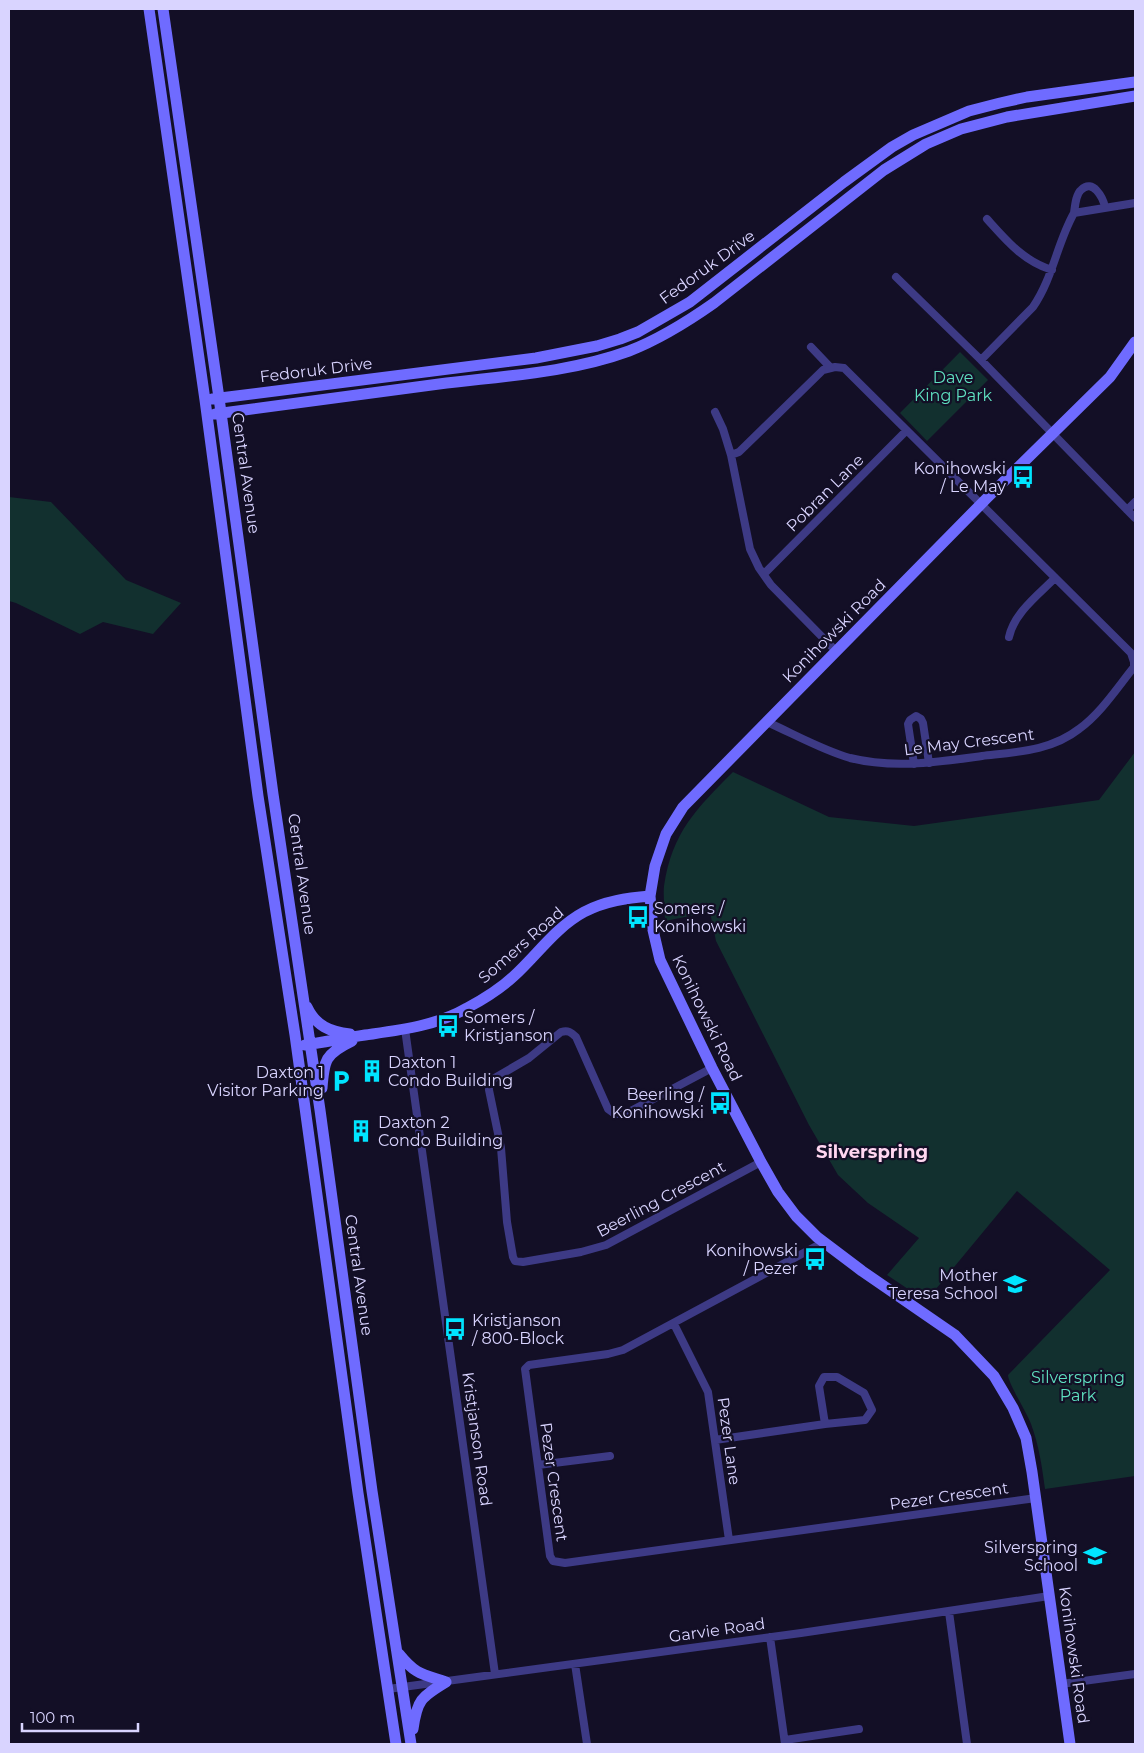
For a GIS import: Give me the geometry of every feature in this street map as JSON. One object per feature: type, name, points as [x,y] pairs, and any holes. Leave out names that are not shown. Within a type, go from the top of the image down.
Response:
[{"type":"main road","name":"Central Avenue","points":[[149,9],[258,796],[296,1046],[358,1492],[396,1744]]},
{"type":"main road","name":"Central Avenue","points":[[162,9],[222,413],[371,1481],[411,1742]]},
{"type":"main road","name":"Fedoruk Drive","points":[[204,400],[536,358],[597,346],[620,339],[638,332],[690,302],[844,182],[892,147],[913,135],[970,111],[1000,103],[1027,97],[1135,82]]},
{"type":"main road","name":"Fedoruk Drive","points":[[206,415],[533,372],[584,364],[630,350],[659,338],[690,320],[877,176],[926,144],[961,130],[991,121],[1135,96]]},
{"type":"main road","name":"Konihowski Road","points":[[1070,1744],[1026,1438],[1013,1408],[994,1376],[955,1335],[848,1261],[824,1242],[796,1216],[778,1192],[712,1068],[660,960],[650,896],[655,866],[666,834],[683,807],[1110,377],[1135,342]]},
{"type":"main road","name":"Somers Road","points":[[296,1046],[405,1029],[446,1018],[465,1010],[498,990],[514,977],[558,932],[583,913],[597,906],[625,898],[650,896]]},
{"type":"main road","points":[[304,1003],[310,1014],[321,1026],[339,1033],[362,1036]]},
{"type":"main road","points":[[320,1110],[323,1071],[327,1059],[339,1048],[362,1036]]},
{"type":"main road","points":[[397,1652],[410,1668],[416,1672],[446,1682]]},
{"type":"main road","points":[[411,1742],[415,1714],[420,1700],[446,1682]]},
{"type":"street","points":[[980,360],[1033,307],[1043,292],[1074,212],[1080,190],[1085,187],[1091,187],[1097,190],[1104,201],[1104,207]]},
{"type":"street","points":[[1074,212],[1135,203]]},
{"type":"street","points":[[987,218],[1017,251],[1052,270]]},
{"type":"street","points":[[896,278],[980,360],[1135,518]]},
{"type":"street","points":[[730,455],[739,452],[817,376],[830,367],[812,347]]},
{"type":"street","name":"Le May Crescent","points":[[767,722],[835,753],[850,758],[881,762],[929,763],[1036,749],[1059,742],[1087,723],[1134,667],[1131,652],[844,368],[830,367]]},
{"type":"street","points":[[715,412],[723,429],[730,455],[750,549],[770,585],[836,651]]},
{"type":"street","name":"Pobran Lane","points":[[764,574],[906,431]]},
{"type":"street","points":[[1127,510],[1135,502]]},
{"type":"street","points":[[1009,637],[1010,630],[1020,614],[1055,578]]},
{"type":"street","points":[[914,764],[908,724],[916,716],[922,719],[929,763]]},
{"type":"street","name":"Kristjanson Road","points":[[405,1029],[495,1674]]},
{"type":"street","name":"Beerling Crescent","points":[[712,1068],[625,1114],[615,1114],[608,1109],[576,1037],[569,1031],[565,1031],[561,1032],[529,1058],[493,1078],[489,1084],[489,1090],[501,1148],[507,1222],[513,1257],[523,1262],[581,1252],[606,1245],[761,1162]]},
{"type":"street","name":"Pezer Crescent","points":[[824,1242],[623,1350],[608,1354],[529,1365],[524,1368],[550,1556],[553,1561],[558,1562],[729,1540],[1036,1498]]},
{"type":"street","name":"Pezer Lane","points":[[674,1324],[708,1392],[729,1540]]},
{"type":"street","points":[[715,1440],[865,1420],[872,1410],[864,1393],[836,1377],[824,1377],[819,1386],[825,1424]]},
{"type":"street","points":[[538,1465],[610,1456]]},
{"type":"street","name":"Garvie Road","points":[[388,1689],[949,1612],[1049,1596]]},
{"type":"street","points":[[949,1612],[967,1744]]},
{"type":"street","points":[[770,1636],[785,1742],[858,1729]]},
{"type":"street","points":[[575,1664],[587,1744]]},
{"type":"street","points":[[1061,1684],[1135,1674]]},
{"type":"green space","name":"Dave King Park","points":[[960,352],[988,380],[927,441],[900,413]]},
{"type":"green space","points":[[9,497],[51,502],[126,580],[181,603],[153,634],[103,622],[80,634],[9,601]]},
{"type":"green space","name":"Silverspring Park","points":[[1135,752],[1135,1476],[1045,1489],[1034,1432],[1008,1375],[1110,1270],[1017,1191],[926,1301],[887,1275],[919,1238],[868,1203],[838,1175],[809,1125],[716,941],[710,912],[665,921],[664,886],[673,850],[688,822],[708,797],[733,772],[829,817],[914,826],[1099,800]]},
{"type":"place","name":"Konihowski / Le May","points":[[1023,477]]},
{"type":"place","name":"Somers / Konihowski","points":[[638,917]]},
{"type":"place","name":"Somers / Kristjanson","points":[[448,1026]]},
{"type":"place","name":"Daxton 1 Condo Building","points":[[372,1071]]},
{"type":"place","name":"Daxton 1 Visitor Parking","points":[[341,1081]]},
{"type":"place","name":"Beerling / Konihowski","points":[[720,1103]]},
{"type":"place","name":"Daxton 2 Condo Building","points":[[361,1131]]},
{"type":"place","name":"Konihowski / Pezer","points":[[815,1259]]},
{"type":"place","name":"Mother Teresa School","points":[[1015,1284]]},
{"type":"place","name":"Kristjanson / 800-Block","points":[[455,1329]]},
{"type":"place","name":"Silverspring School","points":[[1095,1556]]},
{"type":"district","name":"Silverspring","points":[[872,1152]]}]
